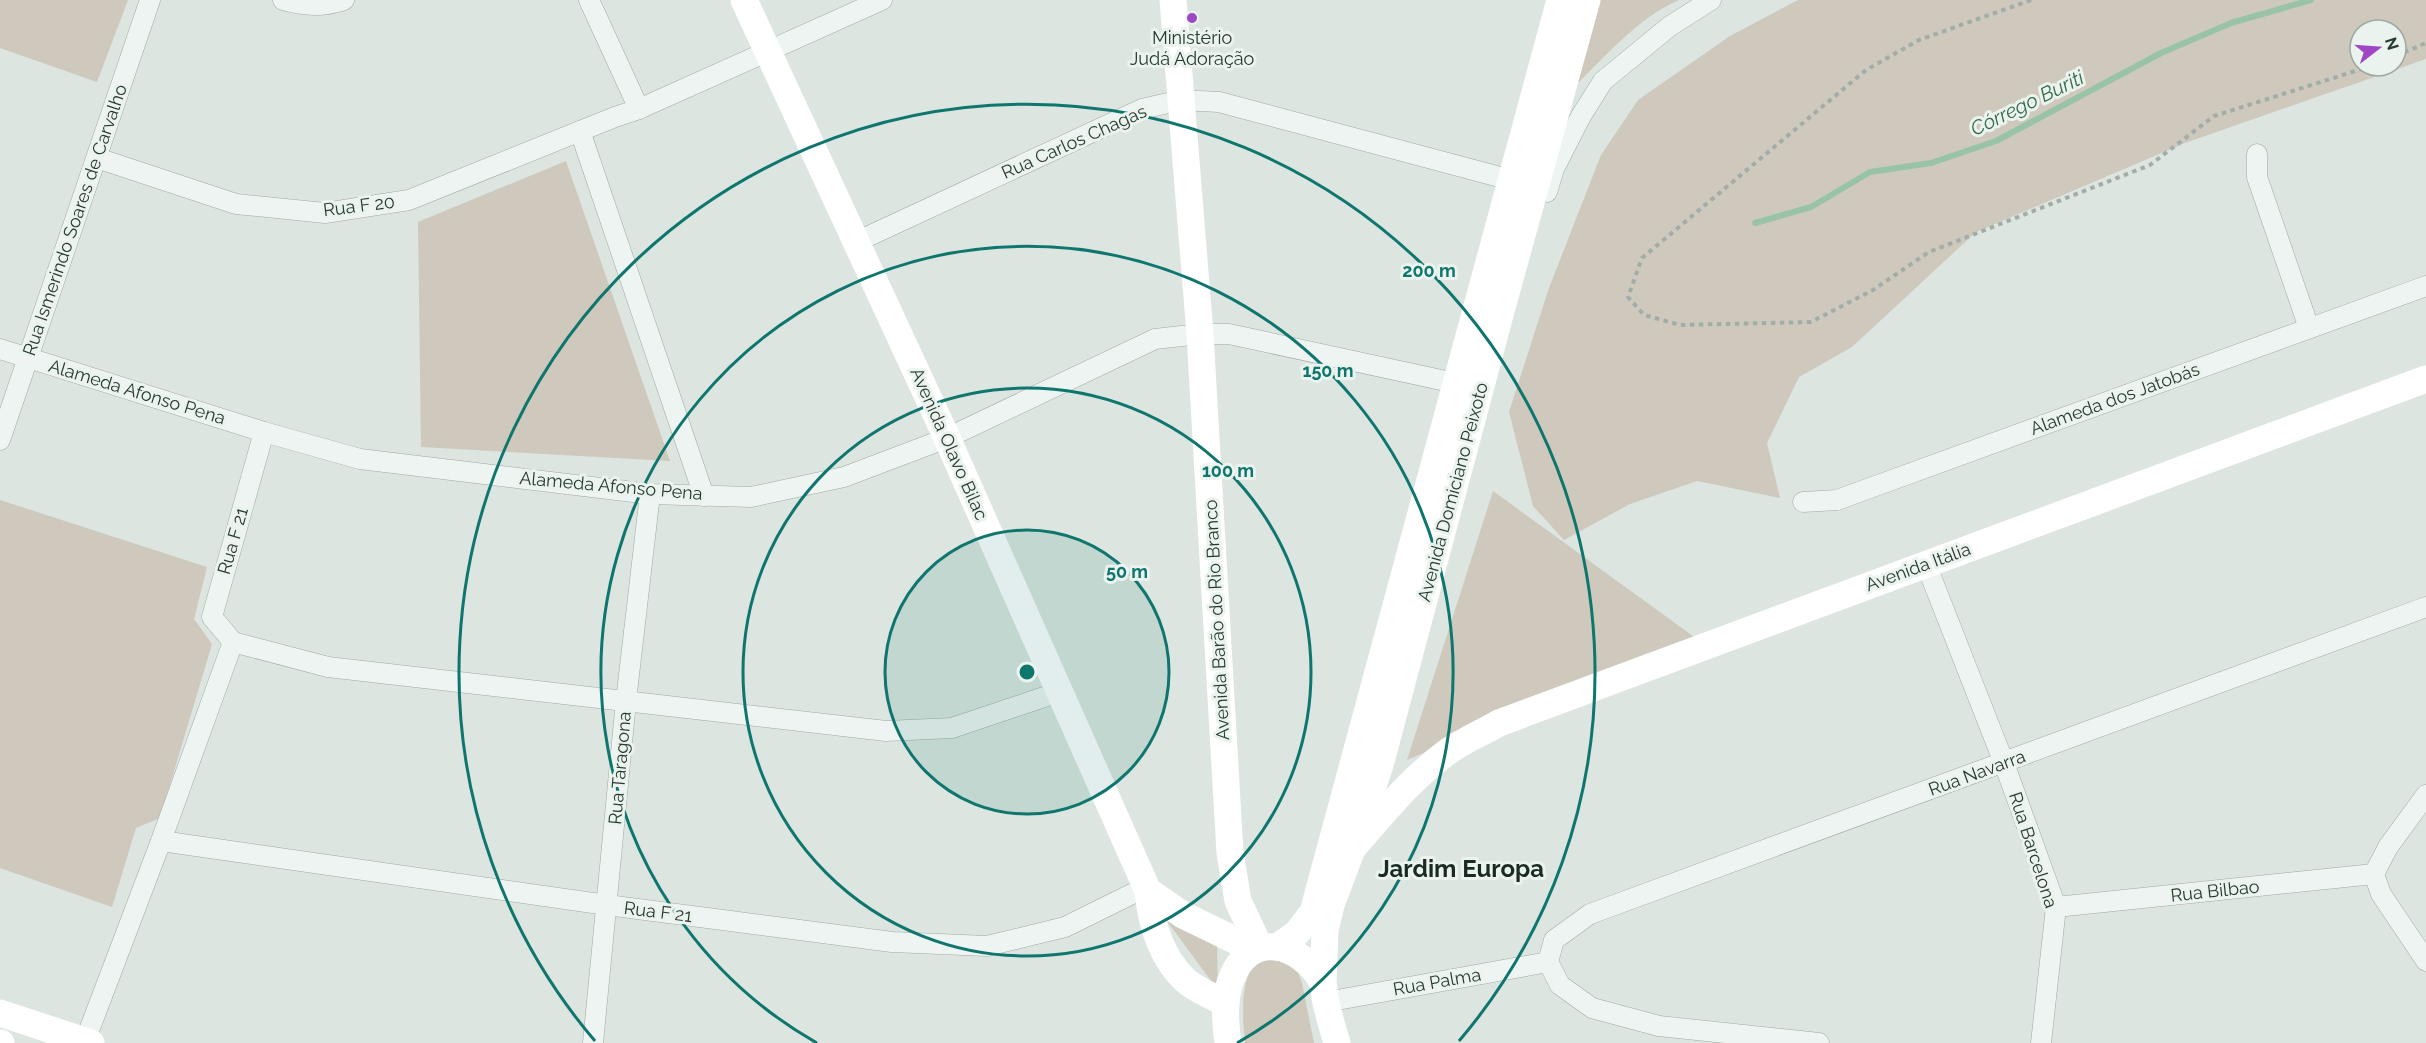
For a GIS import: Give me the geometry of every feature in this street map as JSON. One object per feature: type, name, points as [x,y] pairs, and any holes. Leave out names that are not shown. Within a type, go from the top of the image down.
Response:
[{"type":"street","name":"Rua Ismerindo Soares de Carvalho","points":[[0,440],[150,0]]},
{"type":"street","points":[[283,0],[296,4],[329,5],[344,0]]},
{"type":"street","points":[[589,0],[639,109]]},
{"type":"street","name":"Avenida Olavo Bilac","points":[[744,0],[947,438],[1147,889],[1150,918],[1160,944],[1171,964],[1187,981],[1226,1004]]},
{"type":"street","name":"Rua F 20","points":[[97,158],[236,204],[325,213],[409,200],[639,109],[882,0]]},
{"type":"street","name":"Avenida Barão do Rio Branco","points":[[1173,0],[1200,334],[1230,853],[1238,901],[1264,948]]},
{"type":"street","name":"Avenida Domiciano Peixoto","points":[[1228,1043],[1226,1004],[1232,976],[1239,963],[1264,948],[1297,933],[1313,912],[1560,0]]},
{"type":"street","name":"Avenida Domiciano Peixoto","points":[[1325,993],[1325,930],[1329,913],[1380,765],[1587,0]]},
{"type":"street","points":[[1501,311],[1520,286],[1554,169],[1581,116],[1603,81],[1670,26],[1711,0]]},
{"type":"street","name":"Rua Carlos Chagas","points":[[856,242],[1142,108],[1181,100],[1220,102],[1511,180]]},
{"type":"street","points":[[580,131],[704,496]]},
{"type":"street","points":[[2257,154],[2257,177],[2309,328]]},
{"type":"street","name":"Alameda dos Jatobás","points":[[1803,502],[1837,501],[2426,286]]},
{"type":"street","name":"Alameda Afonso Pena","points":[[0,349],[264,432],[360,459],[650,494],[704,496],[750,497],[844,477],[947,438],[1155,339],[1200,334],[1229,334],[1455,383]]},
{"type":"street","name":"Avenida Itália","points":[[1352,849],[1419,774],[1448,751],[1499,723],[2426,379]]},
{"type":"street","name":"Rua F 21","points":[[233,642],[212,617],[264,432]]},
{"type":"street","name":"Rua Taragona","points":[[593,1043],[626,701],[650,494]]},
{"type":"street","name":"Rua Barcelona","points":[[1926,564],[2004,763],[2056,907],[2041,1043]]},
{"type":"street","name":"Rua Navarra","points":[[1548,962],[1554,940],[1590,914],[2426,607]]},
{"type":"street","points":[[0,1013],[88,1042],[233,642],[328,667],[886,731],[952,728],[1059,692]]},
{"type":"street","points":[[1380,765],[1397,776],[1419,774]]},
{"type":"street","points":[[2426,795],[2388,846],[2374,874],[2381,894],[2426,961]]},
{"type":"street","name":"Rua F 21","points":[[161,841],[607,905],[892,942],[987,945],[1065,927],[1147,889]]},
{"type":"street","name":"Rua Bilbao","points":[[2056,907],[2374,874]]},
{"type":"street","points":[[1147,889],[1183,915],[1264,948],[1300,955],[1310,964],[1325,993],[1337,1043]]},
{"type":"street","points":[[1548,962],[1560,985],[1592,1008],[1659,1026],[1819,1043]]},
{"type":"street","name":"Rua Palma","points":[[1325,993],[1548,962]]},
{"type":"path","points":[[2031,0],[1919,40],[1866,70],[1642,258],[1628,297],[1644,315],[1680,326],[1811,322],[1872,290],[1929,252],[2150,165],[2214,116],[2348,73]]},
{"type":"path","points":[[2408,51],[2426,43]]},
{"type":"shaded area","points":[[0,0],[128,0],[97,82],[0,48]]},
{"type":"shaded area","points":[[1594,0],[1679,0],[1663,8],[1635,28],[1571,90]]},
{"type":"shaded area","points":[[1798,0],[2426,0],[2426,59],[2408,65],[2408,18],[2348,18],[2348,78],[2371,78],[2185,143],[1976,232],[1852,347],[1799,377],[1767,443],[1780,498],[1697,481],[1630,504],[1564,540],[1533,506],[1509,412],[1549,288],[1601,155],[1638,100],[1730,36]]},
{"type":"shaded area","points":[[566,161],[670,461],[421,447],[418,222]]},
{"type":"shaded area","points":[[1493,491],[1697,639],[1407,760]]},
{"type":"shaded area","points":[[0,500],[207,567],[194,619],[212,644],[160,818],[136,828],[112,907],[0,868]]},
{"type":"shaded area","points":[[1164,917],[1217,945],[1218,990]]},
{"type":"shaded area","points":[[1274,956],[1296,966],[1302,983],[1314,1043],[1245,1043],[1243,1001],[1247,979],[1256,964]]},
{"type":"waterway","name":"Córrego Buriti","points":[[1755,223],[1811,207],[1870,172],[1931,163],[1996,141],[2161,53],[2231,23],[2311,0]]},
{"type":"place","name":"Ministério Judá Adoração","points":[[1192,18]]},
{"type":"district","name":"Jardim Europa","points":[[1461,869]]}]
